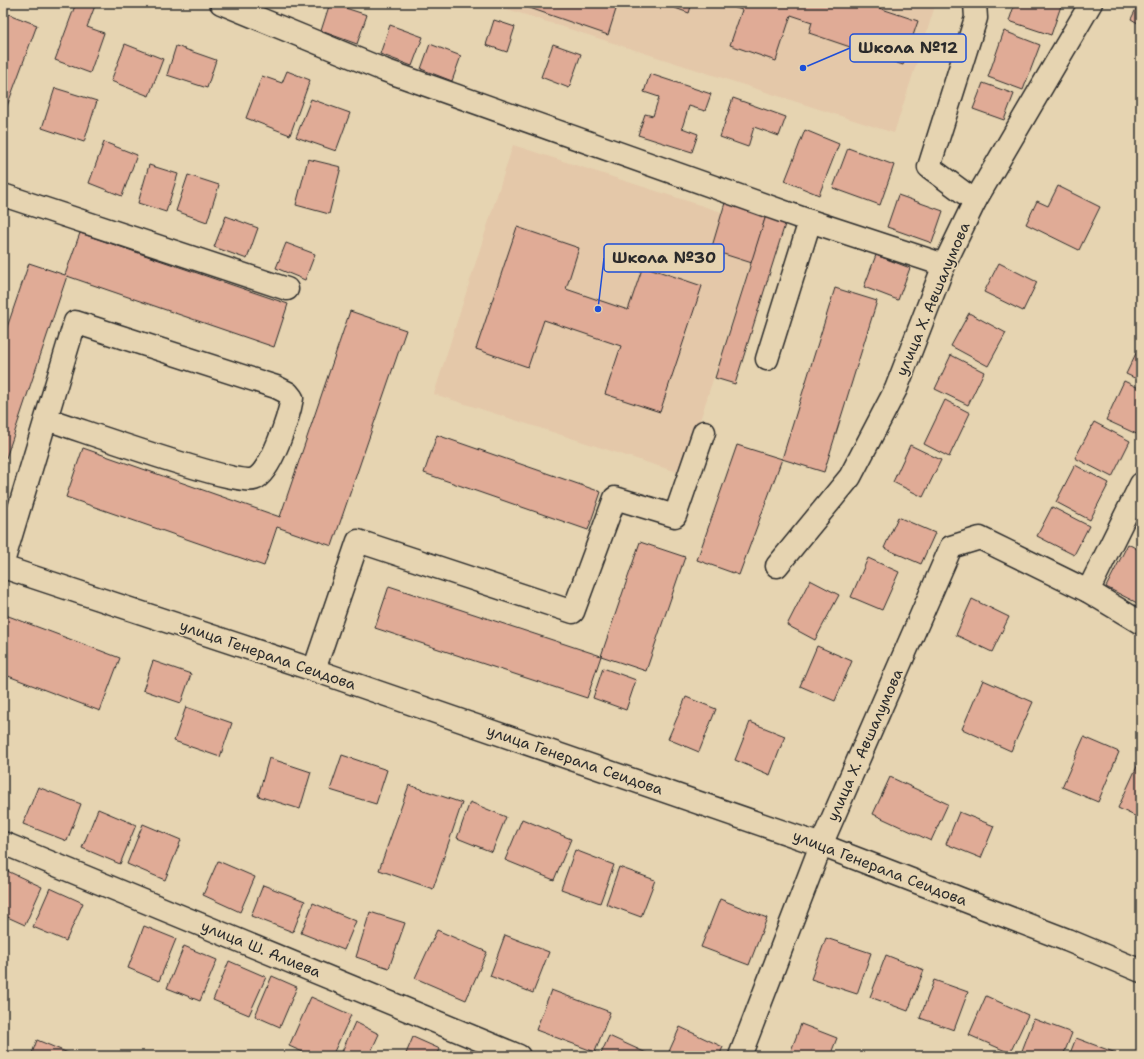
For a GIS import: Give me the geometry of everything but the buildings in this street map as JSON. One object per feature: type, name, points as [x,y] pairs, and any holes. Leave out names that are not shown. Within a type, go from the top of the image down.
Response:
[{"type":"street","points":[[221,3],[384,70],[810,221],[944,265]]},
{"type":"street","points":[[975,201],[929,167],[976,18],[976,3]]},
{"type":"street","name":"улица Х. Авшалумова","points":[[776,566],[850,477],[896,389],[944,265],[975,201],[1091,3]]},
{"type":"street","points":[[3,195],[287,289]]},
{"type":"street","points":[[768,359],[810,221]]},
{"type":"street","points":[[3,562],[46,418],[75,322],[276,387],[288,393],[292,398],[274,452],[262,474],[253,480],[238,480],[202,470],[46,418]]},
{"type":"street","points":[[314,670],[358,541],[572,612],[615,498],[675,516],[704,432]]},
{"type":"street","points":[[1141,484],[1088,591],[1141,623]]},
{"type":"street","name":"улица Х. Авшалумова","points":[[740,1056],[821,845],[951,547],[980,538],[1088,591]]},
{"type":"street","name":"улица Генерала Сеидова","points":[[3,566],[314,670],[821,845],[1067,940],[1141,971]]},
{"type":"street","name":"улица Ш. Алиева","points":[[3,843],[519,1056]]},
{"type":"shaded area","points":[[488,3],[936,3],[894,133]]},
{"type":"shaded area","points":[[513,145],[762,225],[683,474],[434,394]]},
{"type":"place","name":"Школа №12","points":[[803,68]]},
{"type":"place","name":"Школа №30","points":[[598,309]]}]
